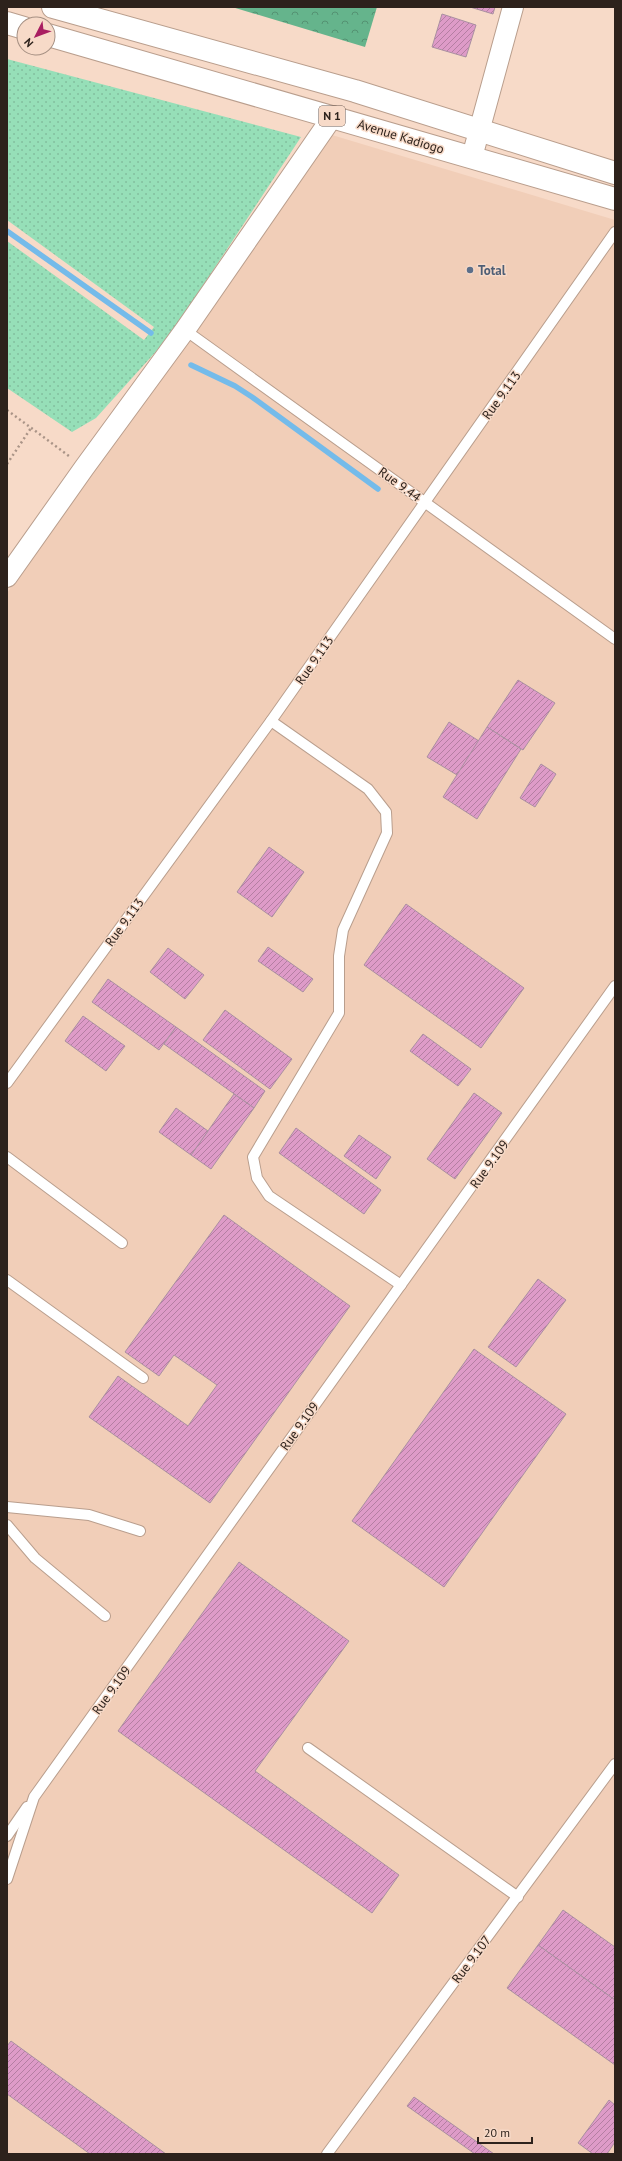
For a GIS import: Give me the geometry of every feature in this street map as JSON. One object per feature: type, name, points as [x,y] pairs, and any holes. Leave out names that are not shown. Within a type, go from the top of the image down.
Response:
[{"type":"highway","name":"N 1","points":[[53,7],[355,92],[615,173]]},
{"type":"highway","name":"Avenue Kadiogo","points":[[56,37],[333,116],[615,199]]},
{"type":"street","points":[[472,158],[513,7]]},
{"type":"street","points":[[7,577],[84,468],[185,330],[333,116]]},
{"type":"lane","name":"Rue 9.113","points":[[7,1083],[272,721],[424,501],[528,357],[615,232]]},
{"type":"lane","name":"Rue 9.44","points":[[185,330],[615,639]]},
{"type":"lane","points":[[272,721],[368,789],[386,812],[387,833],[343,930],[339,956],[339,1013],[253,1157],[257,1178],[269,1196],[401,1285]]},
{"type":"lane","name":"Rue 9.109","points":[[7,1879],[34,1797],[615,986]]},
{"type":"lane","points":[[7,1157],[122,1243]]},
{"type":"lane","points":[[7,1280],[143,1378]]},
{"type":"lane","points":[[7,1507],[90,1516],[140,1531]]},
{"type":"lane","points":[[7,1525],[35,1558],[105,1616]]},
{"type":"lane","points":[[308,1748],[518,1897]]},
{"type":"lane","name":"Rue 9.107","points":[[327,2154],[615,1764]]},
{"type":"lane","points":[[7,1836],[34,1797]]},
{"type":"path","points":[[7,410],[84,468]]},
{"type":"path","points":[[7,464],[31,427]]},
{"type":"shaded area","points":[[332,135],[615,220],[615,2154],[7,2154],[7,593]]},
{"type":"green space","points":[[232,7],[377,7],[365,47]]},
{"type":"green space","points":[[7,59],[301,137],[169,337],[96,418],[72,432],[7,388],[7,241],[144,340],[154,327],[7,220]]},
{"type":"building","points":[[470,7],[495,7],[493,14]]},
{"type":"building","points":[[442,14],[476,25],[466,57],[432,47]]},
{"type":"building","points":[[518,680],[555,703],[523,750],[487,727]]},
{"type":"building","points":[[449,722],[479,741],[457,775],[427,757]]},
{"type":"building","points":[[487,727],[521,749],[477,819],[443,797]]},
{"type":"building","points":[[541,764],[556,774],[535,807],[520,798]]},
{"type":"building","points":[[269,847],[304,872],[272,917],[237,892]]},
{"type":"building","points":[[406,904],[524,988],[481,1048],[364,965]]},
{"type":"building","points":[[268,947],[313,979],[303,992],[258,961]]},
{"type":"building","points":[[168,948],[204,975],[185,999],[150,972]]},
{"type":"building","points":[[108,979],[176,1027],[159,1050],[92,1002]]},
{"type":"building","points":[[225,1010],[292,1059],[270,1089],[203,1040]]},
{"type":"building","points":[[83,1016],[125,1046],[106,1071],[65,1041]]},
{"type":"building","points":[[176,1027],[265,1091],[254,1108],[164,1044]]},
{"type":"building","points":[[423,1034],[471,1069],[458,1086],[410,1051]]},
{"type":"building","points":[[474,1093],[502,1113],[455,1179],[427,1159]]},
{"type":"building","points":[[234,1094],[254,1108],[211,1169],[191,1155]]},
{"type":"building","points":[[176,1108],[208,1131],[191,1155],[159,1132]]},
{"type":"building","points":[[296,1128],[381,1190],[364,1214],[279,1153]]},
{"type":"building","points":[[359,1135],[391,1157],[376,1179],[344,1156]]},
{"type":"building","points":[[224,1215],[350,1306],[210,1503],[89,1417],[118,1376],[188,1426],[217,1385],[174,1355],[159,1376],[125,1352]]},
{"type":"building","points":[[538,1279],[566,1300],[516,1367],[488,1347]]},
{"type":"building","points":[[474,1349],[566,1414],[444,1587],[352,1521]]},
{"type":"building","points":[[239,1562],[349,1641],[255,1771],[399,1875],[372,1913],[118,1731]]},
{"type":"building","points":[[563,1910],[615,1947],[615,2000],[538,1945]]},
{"type":"building","points":[[538,1945],[615,2000],[615,2065],[507,1988]]},
{"type":"building","points":[[11,2041],[166,2154],[90,2154],[7,2094],[7,2046]]},
{"type":"building","points":[[414,2097],[494,2154],[475,2154],[407,2106]]},
{"type":"building","points":[[609,2100],[615,2105],[615,2142],[607,2154],[593,2154],[578,2143]]},
{"type":"waterway","points":[[7,231],[151,333]]},
{"type":"waterway","points":[[191,365],[235,386],[252,397],[378,489]]},
{"type":"place","name":"Total","points":[[470,270]]}]
